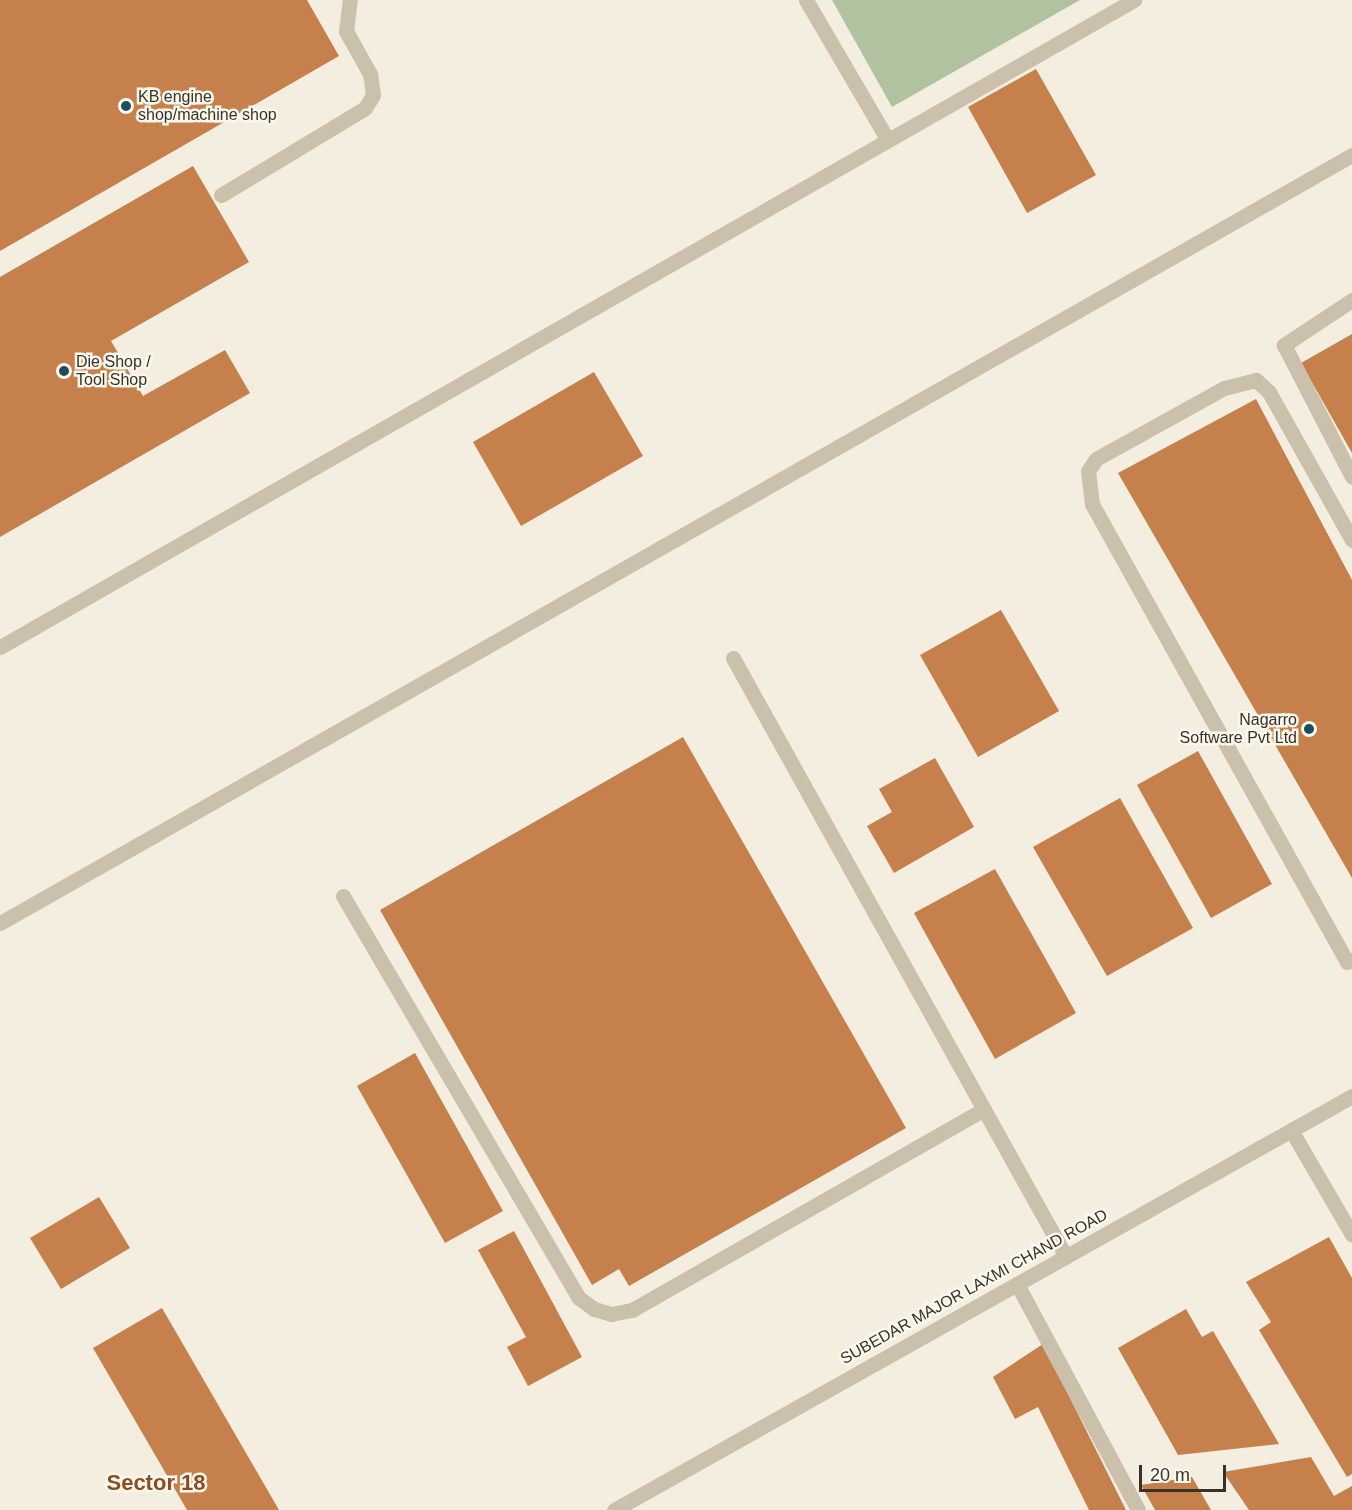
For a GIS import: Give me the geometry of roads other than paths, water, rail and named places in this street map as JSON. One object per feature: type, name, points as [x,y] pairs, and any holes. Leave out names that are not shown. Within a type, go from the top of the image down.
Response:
[{"type":"street","points":[[221,195],[365,108],[374,95],[370,74],[346,31],[350,0]]},
{"type":"street","points":[[806,0],[886,137]]},
{"type":"street","points":[[0,647],[886,137],[1134,0]]},
{"type":"street","points":[[0,923],[1352,155]]},
{"type":"street","points":[[1352,300],[1284,345],[1352,477]]},
{"type":"street","points":[[1352,540],[1269,392],[1256,380],[1224,388],[1096,459],[1088,471],[1092,504],[1347,962],[1352,960]]},
{"type":"street","points":[[733,658],[1066,1257]]},
{"type":"street","points":[[343,896],[579,1298],[594,1309],[611,1314],[632,1310],[984,1109]]},
{"type":"street","name":"SUBEDAR MAJOR LAXMI CHAND ROAD","points":[[614,1510],[1352,1096]]},
{"type":"street","points":[[1291,1130],[1352,1235]]},
{"type":"street","points":[[1017,1284],[1138,1510]]},
{"type":"place","name":"KB engine shop/machine shop","points":[[126,106]]},
{"type":"place","name":"Die Shop / Tool Shop","points":[[64,371]]},
{"type":"place","name":"Nagarro Software Pvt Ltd","points":[[1309,729]]},
{"type":"district","name":"Sector 18","points":[[156,1483]]}]
